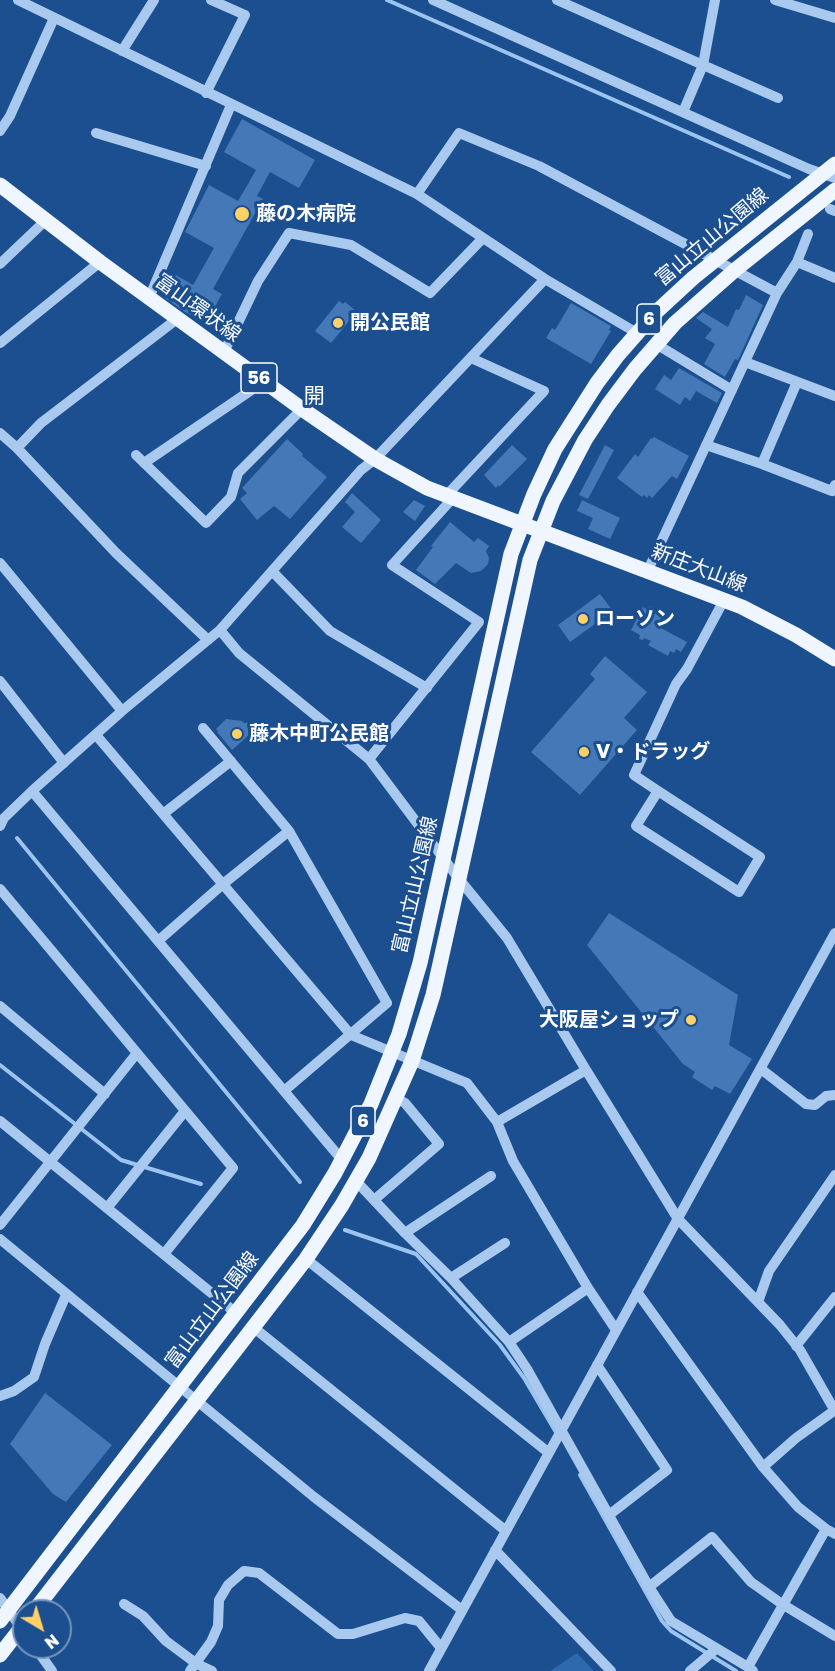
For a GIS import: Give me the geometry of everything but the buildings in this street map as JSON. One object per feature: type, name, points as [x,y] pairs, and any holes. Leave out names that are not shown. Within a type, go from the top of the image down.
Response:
[{"type":"main road","name":"富山立山公園線","points":[[3,1610],[180,1386],[303,1225],[342,1160],[371,1104],[392,1053],[417,972],[511,554],[521,524],[550,459],[578,410],[636,333],[677,292],[715,260],[829,176],[835,164]]},
{"type":"main road","name":"富山環状線","points":[[0,185],[177,319],[375,459],[427,488],[540,531]]},
{"type":"main road","name":"富山立山公園線","points":[[43,1599],[306,1259],[356,1181],[397,1099],[412,1061],[441,967],[530,560],[553,501],[585,440],[608,405],[656,345],[696,303],[835,190]]},
{"type":"main road","name":"新庄大山線","points":[[540,531],[742,607],[796,634],[835,659]]},
{"type":"main road","points":[[0,1655],[12,1641]]},
{"type":"street","points":[[18,0],[417,194],[545,279],[636,333]]},
{"type":"street","points":[[122,51],[154,0]]},
{"type":"street","points":[[206,93],[245,15],[211,0]]},
{"type":"street","points":[[432,0],[829,176]]},
{"type":"street","points":[[557,0],[778,98]]},
{"type":"street","points":[[683,112],[703,65],[715,0]]},
{"type":"street","points":[[775,0],[835,18]]},
{"type":"street","points":[[0,131],[10,116],[54,18]]},
{"type":"street","points":[[149,298],[231,105]]},
{"type":"street","points":[[96,133],[206,166]]},
{"type":"street","points":[[417,194],[459,133],[539,166],[777,294]]},
{"type":"street","points":[[0,264],[45,221]]},
{"type":"street","points":[[224,352],[258,281],[289,233],[351,245],[430,293],[483,238]]},
{"type":"street","points":[[648,570],[777,294],[797,262],[808,234]]},
{"type":"street","points":[[0,343],[100,262]]},
{"type":"street","points":[[797,262],[835,278]]},
{"type":"street","points":[[1,819],[122,711],[220,630],[361,470],[375,459],[545,279]]},
{"type":"street","points":[[17,448],[41,423],[177,319]]},
{"type":"street","points":[[656,345],[732,390]]},
{"type":"street","points":[[369,759],[479,622],[392,566],[449,497],[544,391],[471,358]]},
{"type":"street","points":[[745,362],[835,396]]},
{"type":"street","points":[[261,380],[250,391],[140,459],[206,523],[231,497],[238,473],[302,409]]},
{"type":"street","points":[[762,464],[797,382]]},
{"type":"street","points":[[0,433],[17,448],[116,554],[208,640]]},
{"type":"street","points":[[706,445],[834,489]]},
{"type":"street","points":[[0,563],[122,711]]},
{"type":"street","points":[[272,572],[330,631],[427,688]]},
{"type":"street","points":[[658,791],[636,826],[739,892],[760,857],[634,775],[676,684],[687,669],[724,600]]},
{"type":"street","points":[[220,630],[239,653],[369,759],[459,879],[507,938],[678,1219],[780,1325],[796,1346],[835,1411],[796,1438],[763,1467]]},
{"type":"street","points":[[0,681],[64,763]]},
{"type":"street","points":[[203,728],[289,831],[387,1003],[284,1090]]},
{"type":"street","points":[[96,735],[351,1035],[466,1083],[497,1122],[513,1161],[588,1288],[616,1330]]},
{"type":"street","points":[[163,814],[231,761]]},
{"type":"street","points":[[32,791],[342,1160]]},
{"type":"street","points":[[158,941],[223,884],[289,831]]},
{"type":"street","points":[[0,889],[233,1168],[164,1254]]},
{"type":"street","points":[[429,1671],[835,933]]},
{"type":"street","points":[[0,1006],[105,1094]]},
{"type":"street","points":[[0,1225],[137,1053]]},
{"type":"street","points":[[761,1069],[806,1104],[815,1105],[826,1096],[835,1095]]},
{"type":"street","points":[[497,1122],[586,1070]]},
{"type":"street","points":[[375,1200],[439,1144],[405,1103],[397,1099]]},
{"type":"street","points":[[107,1208],[185,1110]]},
{"type":"street","points":[[0,1121],[236,1313]]},
{"type":"street","points":[[758,1302],[769,1271],[835,1175]]},
{"type":"street","points":[[405,1233],[491,1176]]},
{"type":"street","points":[[356,1181],[451,1278],[509,1342],[562,1429],[649,1587],[671,1622],[750,1669],[782,1604],[830,1532],[798,1507],[763,1467],[637,1292]]},
{"type":"street","points":[[0,1239],[314,1497],[462,1610]]},
{"type":"street","points":[[451,1278],[505,1243]]},
{"type":"street","points":[[306,1259],[549,1453]]},
{"type":"street","points":[[509,1342],[588,1288]]},
{"type":"street","points":[[0,1396],[14,1391],[34,1377],[66,1295]]},
{"type":"street","points":[[796,1346],[835,1297]]},
{"type":"street","points":[[253,1327],[506,1531]]},
{"type":"street","points":[[597,1365],[667,1470],[609,1515]]},
{"type":"street","points":[[649,1587],[712,1536],[751,1582],[835,1636]]},
{"type":"street","points":[[495,1550],[611,1671]]},
{"type":"street","points":[[194,1667],[211,1642],[218,1626],[219,1600],[228,1585],[244,1572],[259,1573],[338,1634],[353,1634],[405,1618],[419,1621],[441,1648]]},
{"type":"street","points":[[124,1604],[143,1616],[194,1667],[212,1671]]},
{"type":"street","points":[[690,1671],[716,1649]]},
{"type":"shaded area","points":[[577,1653],[594,1671],[550,1671]]},
{"type":"waterway","points":[[387,0],[789,177]]},
{"type":"waterway","points":[[17,838],[300,1182]]},
{"type":"waterway","points":[[0,1065],[121,1160],[201,1184]]},
{"type":"waterway","points":[[345,1230],[416,1254],[500,1345],[524,1378],[557,1434]]},
{"type":"waterway","points":[[580,1475],[662,1621],[671,1631],[736,1671]]},
{"type":"place","name":"藤の木病院","points":[[242,214]]},
{"type":"place","name":"開公民館","points":[[338,323]]},
{"type":"place","name":"ローソン","points":[[583,619]]},
{"type":"place","name":"藤木中町公民館","points":[[237,734]]},
{"type":"place","name":"V・ドラッグ","points":[[584,752]]},
{"type":"place","name":"大阪屋ショップ","points":[[691,1020]]},
{"type":"district","name":"開","points":[[314,396]]}]
